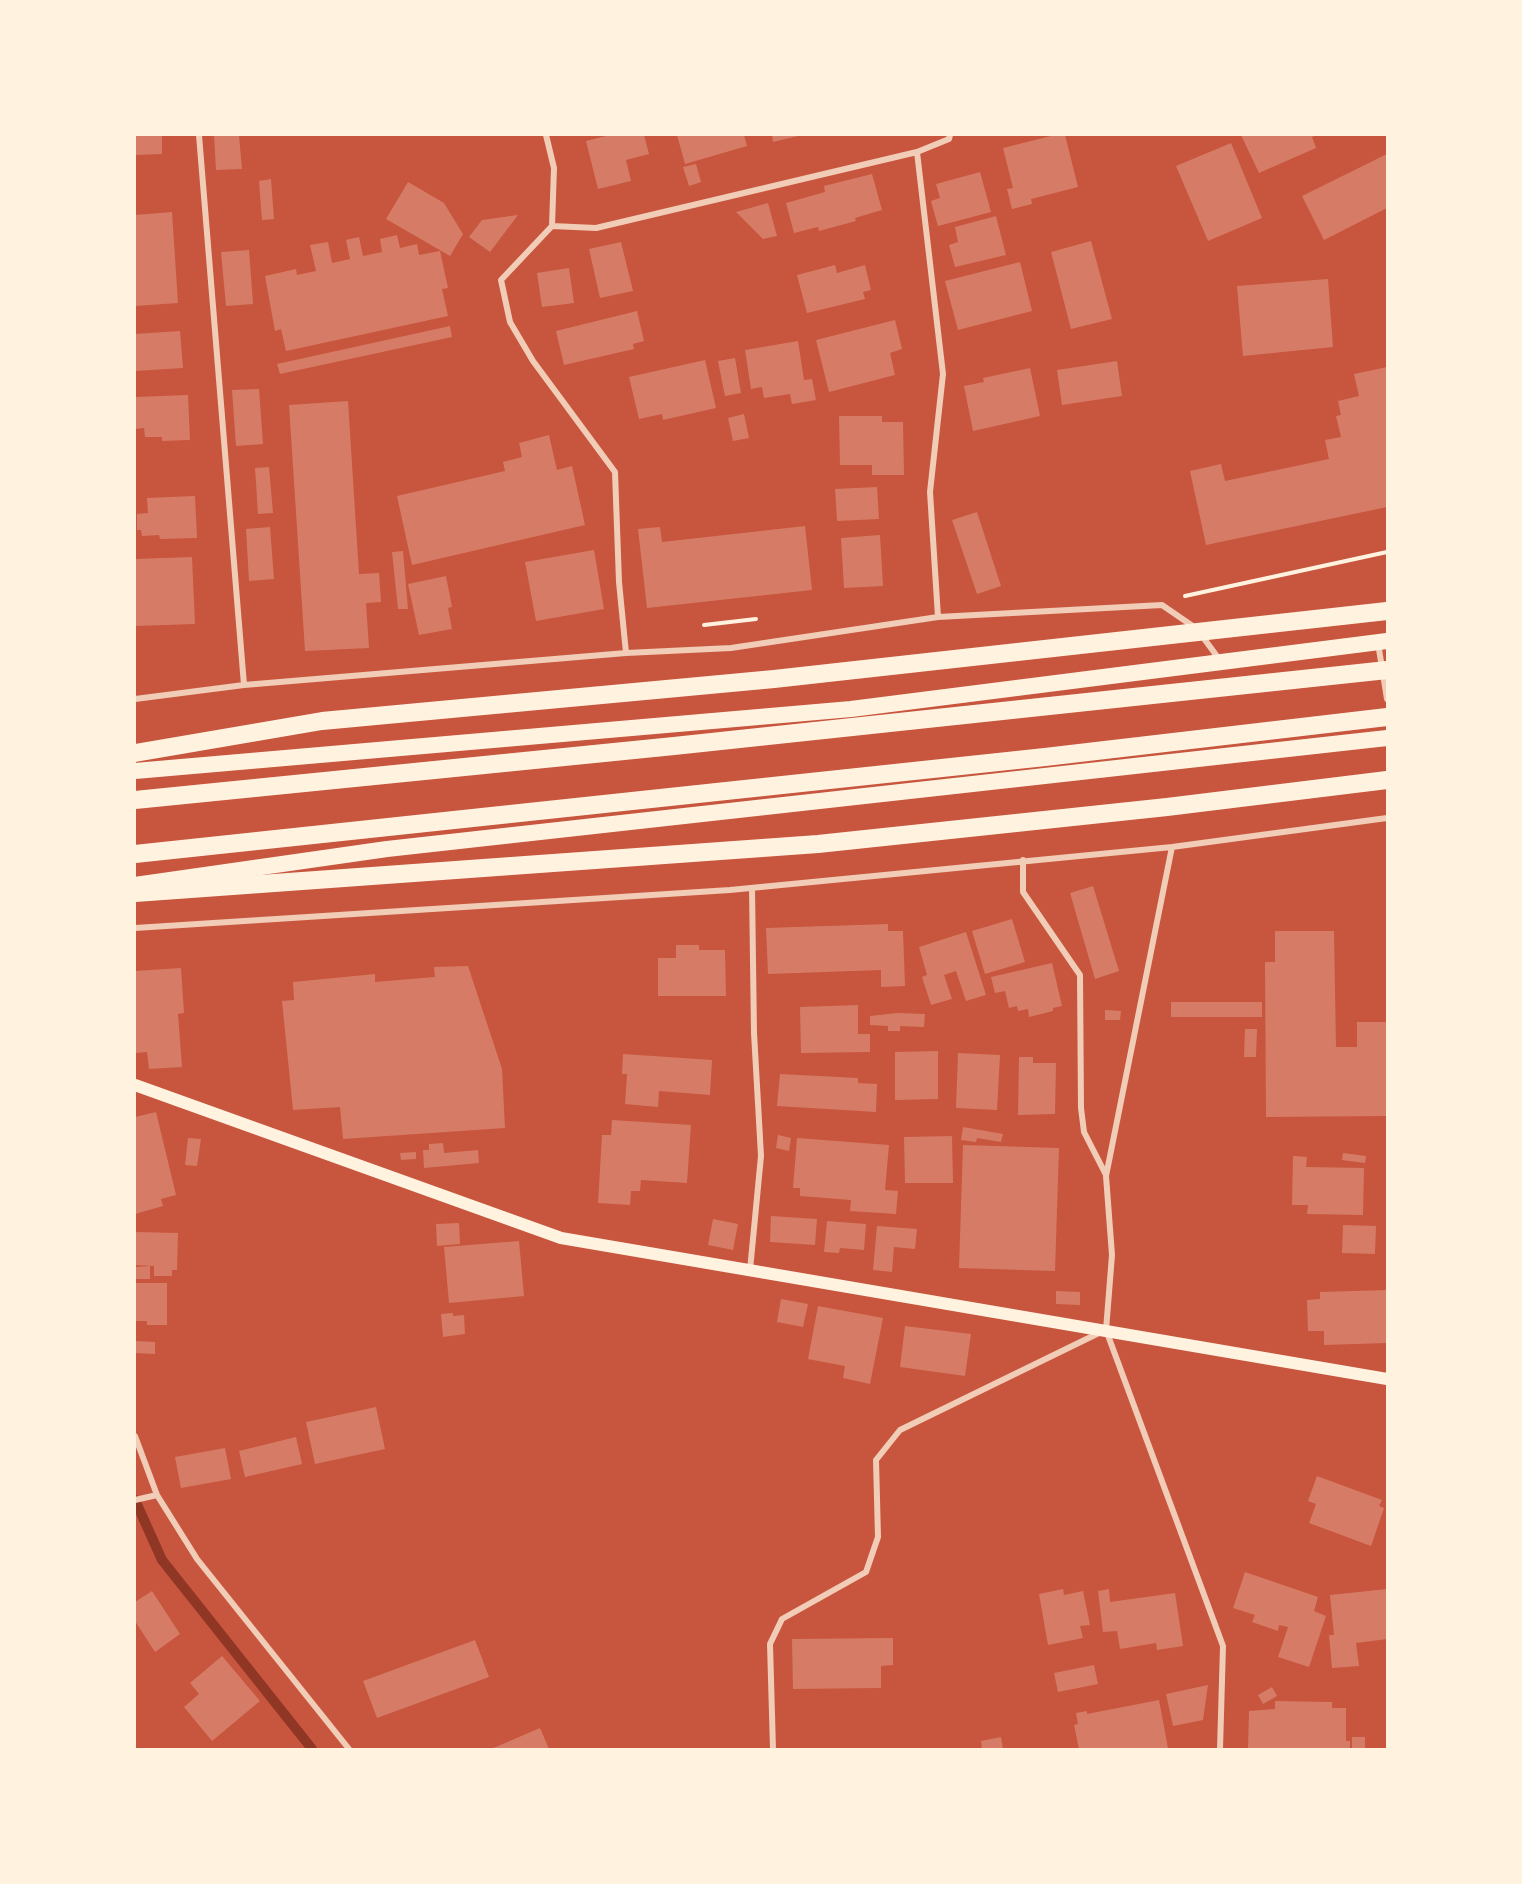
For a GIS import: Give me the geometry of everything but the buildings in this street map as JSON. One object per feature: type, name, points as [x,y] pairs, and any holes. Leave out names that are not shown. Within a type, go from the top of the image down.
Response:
[{"type":"highway","points":[[135,753],[322,721],[786,678],[1387,611]]},
{"type":"highway","points":[[135,771],[851,709],[1222,664],[1382,641]]},
{"type":"highway","points":[[135,800],[686,745],[1387,670]]},
{"type":"highway","points":[[135,854],[1045,757],[1387,717]]},
{"type":"highway","points":[[135,885],[387,849],[1387,738]]},
{"type":"highway","points":[[135,893],[818,844],[1167,807],[1387,780]]},
{"type":"main road","points":[[135,1085],[561,1238],[1387,1378]]},
{"type":"street","points":[[199,135],[244,685]]},
{"type":"street","points":[[546,135],[554,168],[552,226],[501,280],[510,322],[533,361],[615,472],[619,582],[626,653]]},
{"type":"street","points":[[552,226],[596,228],[916,152],[949,139],[950,135]]},
{"type":"street","points":[[916,152],[943,374],[930,492],[938,617]]},
{"type":"street","points":[[135,699],[244,685],[626,653],[731,648],[938,617],[1162,605],[1197,628],[1222,664]]},
{"type":"street","points":[[1382,641],[1387,699]]},
{"type":"street","points":[[135,928],[752,888],[1172,847],[1387,818]]},
{"type":"street","points":[[1172,847],[1106,1176],[1112,1255],[1106,1330],[1223,1646],[1220,1749]]},
{"type":"street","points":[[1023,860],[1023,892],[1080,975],[1081,1108],[1084,1132],[1106,1176]]},
{"type":"street","points":[[750,1271],[761,1156],[754,1033],[752,888]]},
{"type":"street","points":[[773,1749],[770,1644],[782,1619],[866,1572],[879,1537],[876,1460],[894,1437],[900,1430],[1106,1330]]},
{"type":"street","points":[[135,1436],[157,1495],[197,1559],[349,1749]]},
{"type":"street","points":[[135,1500],[157,1495]]},
{"type":"waterway","points":[[135,1500],[162,1560],[312,1749]]}]
